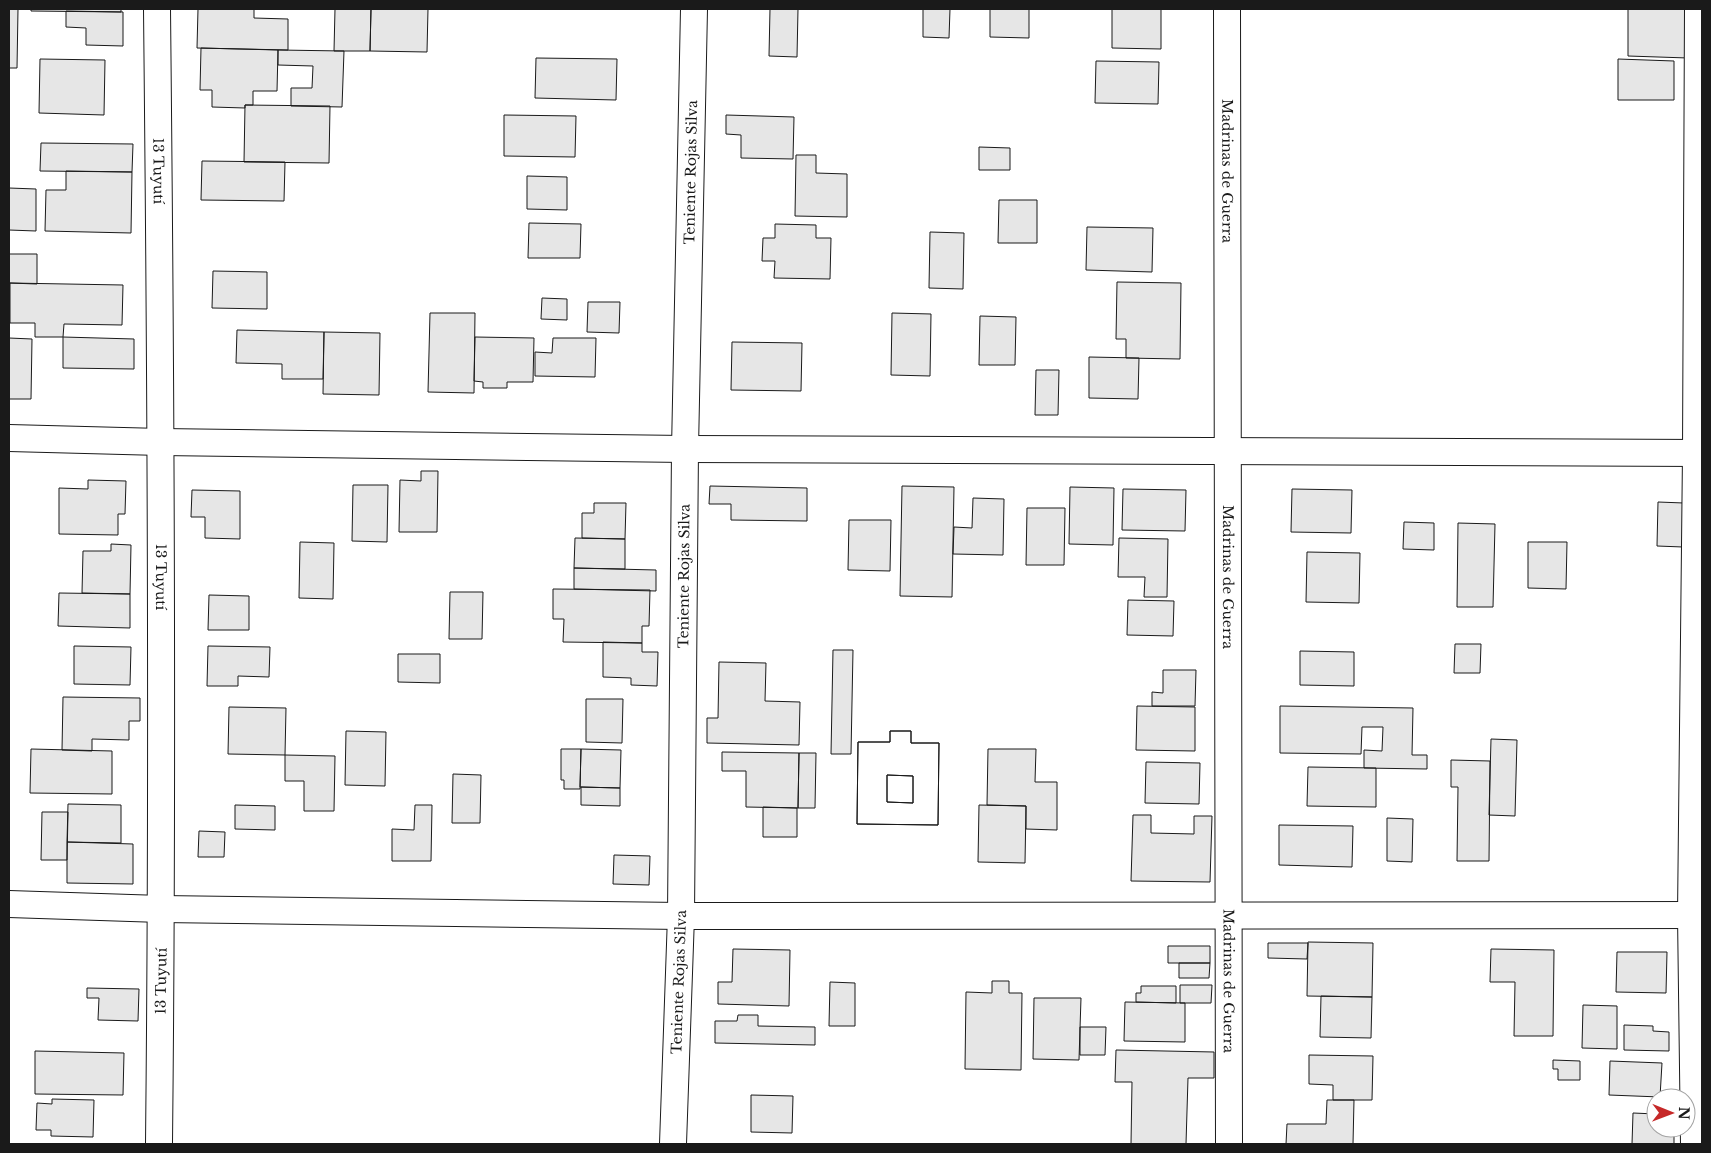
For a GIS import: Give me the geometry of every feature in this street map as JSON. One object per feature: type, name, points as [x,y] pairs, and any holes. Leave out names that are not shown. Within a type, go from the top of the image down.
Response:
[{"type":"street","name":"13 Tuyutí","points":[[157,9],[161,442],[159,1144]]},
{"type":"street","name":"Teniente Rojas Silva","points":[[673,1144],[681,916],[685,449],[694,9]]},
{"type":"street","name":"Madrinas de Guerra","points":[[1227,9],[1229,1144]]},
{"type":"street","points":[[1694,1144],[1699,453],[1698,9]]},
{"type":"street","points":[[9,438],[161,442],[685,449],[1699,453]]},
{"type":"street","points":[[9,904],[161,910],[681,916],[1697,915]]},
{"type":"building","points":[[9,9],[18,9],[17,68],[9,68]]},
{"type":"building","points":[[31,9],[121,9],[121,12],[31,11]]},
{"type":"building","points":[[198,9],[254,9],[254,18],[288,19],[288,50],[197,48]]},
{"type":"building","points":[[335,9],[371,9],[370,51],[334,51]]},
{"type":"building","points":[[371,9],[428,9],[427,52],[370,51]]},
{"type":"building","points":[[770,9],[798,9],[797,57],[769,56]]},
{"type":"building","points":[[923,9],[950,9],[949,38],[923,37]]},
{"type":"building","points":[[990,9],[1029,9],[1029,38],[990,37]]},
{"type":"building","points":[[1112,9],[1161,9],[1161,49],[1112,48]]},
{"type":"building","points":[[1628,9],[1688,9],[1688,58],[1628,56]]},
{"type":"building","points":[[66,11],[123,12],[123,46],[86,45],[86,28],[66,27]]},
{"type":"building","points":[[201,48],[278,50],[277,91],[253,91],[253,105],[245,105],[245,108],[212,107],[212,90],[200,90]]},
{"type":"building","points":[[278,50],[344,51],[342,107],[291,106],[291,88],[312,88],[313,66],[278,65]]},
{"type":"building","points":[[536,58],[617,59],[616,100],[535,98]]},
{"type":"building","points":[[40,59],[105,60],[104,115],[39,113]]},
{"type":"building","points":[[1618,59],[1674,61],[1674,100],[1618,100]]},
{"type":"building","points":[[1096,61],[1159,62],[1158,104],[1095,103]]},
{"type":"building","points":[[245,105],[330,106],[329,163],[244,162]]},
{"type":"building","points":[[504,115],[576,116],[575,157],[504,156]]},
{"type":"building","points":[[726,115],[794,117],[793,159],[741,158],[741,135],[726,134]]},
{"type":"building","points":[[41,143],[133,144],[132,172],[40,171]]},
{"type":"building","points":[[979,147],[1010,148],[1010,170],[979,170]]},
{"type":"building","points":[[796,155],[816,155],[816,173],[847,174],[847,217],[795,216]]},
{"type":"building","points":[[202,161],[285,162],[284,201],[201,200]]},
{"type":"building","points":[[66,171],[132,172],[131,233],[45,231],[46,190],[66,190]]},
{"type":"building","points":[[527,176],[567,177],[567,210],[527,209]]},
{"type":"building","points":[[9,188],[36,189],[36,231],[9,230]]},
{"type":"building","points":[[999,200],[1037,200],[1037,243],[998,243]]},
{"type":"building","points":[[529,223],[581,224],[580,258],[528,258]]},
{"type":"building","points":[[775,224],[816,225],[816,238],[831,238],[830,279],[774,278],[775,261],[762,261],[763,238],[775,238]]},
{"type":"building","points":[[1087,227],[1153,228],[1152,272],[1086,270]]},
{"type":"building","points":[[930,232],[964,233],[963,289],[929,288]]},
{"type":"building","points":[[9,254],[37,254],[37,284],[9,283]]},
{"type":"building","points":[[213,271],[267,272],[267,309],[212,308]]},
{"type":"building","points":[[1117,282],[1181,283],[1180,359],[1126,358],[1126,339],[1116,339]]},
{"type":"building","points":[[10,283],[123,285],[122,325],[64,324],[63,337],[35,337],[35,323],[10,323]]},
{"type":"building","points":[[542,298],[567,299],[567,320],[541,319]]},
{"type":"building","points":[[588,302],[620,302],[619,333],[587,332]]},
{"type":"building","points":[[430,313],[475,313],[474,393],[428,392]]},
{"type":"building","points":[[892,313],[931,314],[930,376],[891,375]]},
{"type":"building","points":[[980,316],[1016,317],[1015,365],[979,365]]},
{"type":"building","points":[[237,330],[324,332],[323,379],[282,379],[282,364],[236,363]]},
{"type":"building","points":[[324,332],[380,333],[379,395],[323,394]]},
{"type":"building","points":[[63,337],[134,339],[134,369],[63,368]]},
{"type":"building","points":[[475,337],[534,338],[533,382],[507,382],[507,388],[483,388],[483,382],[474,381]]},
{"type":"building","points":[[9,338],[32,339],[31,399],[9,399]]},
{"type":"building","points":[[553,338],[596,338],[595,377],[535,376],[535,352],[552,353]]},
{"type":"building","points":[[732,342],[802,343],[801,391],[731,390]]},
{"type":"building","points":[[1089,357],[1139,358],[1138,399],[1089,398]]},
{"type":"building","points":[[1036,370],[1059,370],[1058,415],[1035,415]]},
{"type":"building","points":[[421,471],[438,471],[437,532],[399,532],[400,480],[421,481]]},
{"type":"building","points":[[88,480],[126,481],[125,514],[118,514],[118,535],[59,534],[59,488],[88,489]]},
{"type":"building","points":[[353,485],[388,485],[387,542],[352,541]]},
{"type":"building","points":[[710,486],[807,488],[807,521],[731,520],[731,504],[709,504]]},
{"type":"building","points":[[902,486],[954,487],[952,597],[900,596]]},
{"type":"building","points":[[1070,487],[1114,488],[1113,545],[1069,544]]},
{"type":"building","points":[[1123,489],[1186,490],[1185,531],[1122,530]]},
{"type":"building","points":[[1292,489],[1352,490],[1351,533],[1291,532]]},
{"type":"building","points":[[192,490],[240,491],[240,539],[205,538],[205,517],[191,517]]},
{"type":"building","points":[[973,498],[1004,499],[1003,555],[953,554],[954,527],[972,528]]},
{"type":"building","points":[[1658,502],[1684,503],[1683,547],[1657,546]]},
{"type":"building","points":[[594,503],[626,503],[625,539],[582,538],[582,513],[594,513]]},
{"type":"building","points":[[1027,508],[1065,508],[1064,565],[1026,565]]},
{"type":"building","points":[[849,520],[891,520],[890,571],[848,570]]},
{"type":"building","points":[[1404,522],[1434,523],[1434,550],[1403,549]]},
{"type":"building","points":[[1458,523],[1495,524],[1493,607],[1457,607]]},
{"type":"building","points":[[575,538],[625,539],[625,569],[574,568]]},
{"type":"building","points":[[1119,538],[1168,539],[1167,597],[1144,597],[1145,577],[1118,577]]},
{"type":"building","points":[[300,542],[334,543],[333,599],[299,598]]},
{"type":"building","points":[[1528,542],[1567,542],[1566,589],[1528,588]]},
{"type":"building","points":[[111,544],[131,545],[130,594],[82,593],[83,551],[111,551]]},
{"type":"building","points":[[1307,552],[1360,553],[1359,603],[1306,602]]},
{"type":"building","points":[[574,568],[656,570],[656,591],[574,589]]},
{"type":"building","points":[[553,589],[650,590],[649,626],[642,626],[642,643],[563,642],[564,619],[553,619]]},
{"type":"building","points":[[450,592],[483,592],[482,639],[449,639]]},
{"type":"building","points":[[59,593],[130,594],[130,628],[58,626]]},
{"type":"building","points":[[209,595],[249,596],[249,630],[208,630]]},
{"type":"building","points":[[1128,600],[1174,601],[1173,636],[1127,635]]},
{"type":"building","points":[[603,642],[642,643],[642,652],[658,652],[657,686],[631,685],[631,678],[603,677]]},
{"type":"building","points":[[1455,644],[1481,644],[1480,673],[1454,673]]},
{"type":"building","points":[[74,646],[131,647],[130,685],[74,684]]},
{"type":"building","points":[[208,646],[270,647],[269,677],[238,676],[238,686],[207,686]]},
{"type":"building","points":[[833,650],[853,650],[851,754],[831,754]]},
{"type":"building","points":[[1300,651],[1354,652],[1354,686],[1300,685]]},
{"type":"building","points":[[398,654],[440,654],[440,683],[398,682]]},
{"type":"building","points":[[719,662],[766,663],[765,701],[800,702],[799,745],[707,743],[707,718],[718,718]]},
{"type":"building","points":[[1163,670],[1196,670],[1195,706],[1152,706],[1152,692],[1163,693]]},
{"type":"building","points":[[63,697],[140,698],[140,721],[129,721],[129,740],[92,739],[92,751],[62,750]]},
{"type":"building","points":[[586,699],[623,699],[622,743],[586,742]]},
{"type":"building","points":[[1137,706],[1195,707],[1195,751],[1136,750]]},
{"type":"building","points":[[1280,706],[1413,708],[1412,755],[1427,755],[1427,769],[1364,768],[1364,750],[1382,751],[1383,727],[1362,727],[1361,754],[1280,753]]},
{"type":"building","points":[[229,707],[286,708],[285,755],[228,754]]},
{"type":"building","points":[[346,731],[386,732],[385,786],[345,785]]},
{"type":"building","points":[[890,731],[911,731],[911,743],[939,743],[938,825],[857,824],[858,742],[890,742]],"holes":[[[887,775],[913,776],[913,803],[887,802]]]},
{"type":"building","points":[[890,731],[911,731],[911,743],[939,743],[938,825],[857,824],[858,742],[890,742]]},
{"type":"building","points":[[1491,739],[1517,740],[1515,816],[1489,815]]},
{"type":"building","points":[[31,749],[112,751],[112,794],[30,793]]},
{"type":"building","points":[[561,749],[581,749],[580,789],[564,789],[564,780],[561,780]]},
{"type":"building","points":[[581,749],[621,750],[620,788],[580,787]]},
{"type":"building","points":[[988,749],[1036,749],[1035,782],[1057,782],[1057,830],[1026,829],[1026,806],[987,805]]},
{"type":"building","points":[[722,752],[799,753],[798,808],[746,807],[746,771],[722,771]]},
{"type":"building","points":[[799,753],[816,753],[815,808],[798,808]]},
{"type":"building","points":[[285,755],[335,756],[334,811],[304,811],[304,781],[285,781]]},
{"type":"building","points":[[1451,760],[1490,761],[1489,861],[1457,861],[1458,787],[1451,787]]},
{"type":"building","points":[[1146,762],[1200,763],[1199,804],[1145,803]]},
{"type":"building","points":[[1308,767],[1376,768],[1376,807],[1307,806]]},
{"type":"building","points":[[453,774],[481,775],[480,823],[452,823]]},
{"type":"building","points":[[887,775],[913,776],[913,803],[887,802]]},
{"type":"building","points":[[581,787],[620,788],[620,806],[581,805]]},
{"type":"building","points":[[68,804],[121,805],[121,843],[67,842]]},
{"type":"building","points":[[235,805],[275,806],[275,830],[235,829]]},
{"type":"building","points":[[415,805],[432,805],[431,861],[392,861],[392,829],[414,830]]},
{"type":"building","points":[[979,805],[1026,806],[1025,863],[978,862]]},
{"type":"building","points":[[763,807],[797,808],[797,837],[763,837]]},
{"type":"building","points":[[42,812],[68,812],[67,860],[41,860]]},
{"type":"building","points":[[1133,815],[1151,815],[1151,833],[1194,834],[1194,816],[1212,816],[1210,882],[1131,881]]},
{"type":"building","points":[[1387,818],[1413,819],[1412,862],[1387,861]]},
{"type":"building","points":[[1279,825],[1353,826],[1352,867],[1279,865]]},
{"type":"building","points":[[199,831],[225,832],[224,857],[198,857]]},
{"type":"building","points":[[67,842],[133,844],[133,884],[67,883]]},
{"type":"building","points":[[614,855],[650,856],[649,885],[613,884]]},
{"type":"building","points":[[1308,942],[1373,943],[1372,997],[1307,996]]},
{"type":"building","points":[[1268,943],[1308,943],[1307,959],[1268,958]]},
{"type":"building","points":[[1168,946],[1210,946],[1210,963],[1168,963]]},
{"type":"building","points":[[733,949],[790,950],[789,1006],[718,1004],[718,982],[732,982]]},
{"type":"building","points":[[1491,949],[1554,950],[1553,1036],[1514,1036],[1515,982],[1490,982]]},
{"type":"building","points":[[1617,952],[1667,952],[1666,993],[1616,992]]},
{"type":"building","points":[[1179,963],[1210,963],[1209,978],[1179,978]]},
{"type":"building","points":[[992,981],[1009,981],[1009,993],[1022,993],[1021,1070],[965,1069],[966,992],[992,993]]},
{"type":"building","points":[[830,982],[855,983],[855,1026],[829,1026]]},
{"type":"building","points":[[1180,985],[1212,985],[1211,1003],[1180,1003]]},
{"type":"building","points":[[1141,986],[1176,986],[1176,1003],[1136,1002],[1136,993],[1141,993]]},
{"type":"building","points":[[87,988],[139,989],[138,1021],[98,1020],[99,998],[87,998]]},
{"type":"building","points":[[1321,996],[1372,997],[1371,1038],[1320,1037]]},
{"type":"building","points":[[1034,998],[1081,998],[1079,1060],[1033,1059]]},
{"type":"building","points":[[1125,1002],[1185,1003],[1185,1042],[1124,1041]]},
{"type":"building","points":[[1583,1005],[1617,1006],[1617,1049],[1582,1048]]},
{"type":"building","points":[[738,1015],[758,1015],[758,1026],[815,1027],[815,1045],[715,1043],[715,1021],[737,1021]]},
{"type":"building","points":[[1624,1025],[1653,1026],[1653,1031],[1669,1032],[1669,1051],[1624,1050]]},
{"type":"building","points":[[1080,1027],[1106,1027],[1105,1055],[1080,1055]]},
{"type":"building","points":[[1116,1050],[1214,1052],[1214,1078],[1188,1078],[1186,1144],[1131,1144],[1132,1082],[1115,1082]]},
{"type":"building","points":[[35,1051],[124,1053],[123,1095],[35,1094]]},
{"type":"building","points":[[1309,1055],[1373,1056],[1372,1100],[1333,1100],[1333,1085],[1309,1084]]},
{"type":"building","points":[[1553,1060],[1580,1061],[1580,1080],[1558,1080],[1558,1069],[1553,1069]]},
{"type":"building","points":[[1610,1061],[1662,1063],[1661,1088],[1646,1088],[1646,1096],[1609,1095]]},
{"type":"building","points":[[751,1095],[793,1096],[792,1133],[751,1132]]},
{"type":"building","points":[[52,1099],[94,1100],[93,1137],[51,1136],[51,1130],[36,1130],[37,1103],[52,1104]]},
{"type":"building","points":[[1327,1100],[1354,1100],[1353,1144],[1286,1144],[1287,1124],[1326,1124]]},
{"type":"building","points":[[1633,1113],[1646,1114],[1646,1138],[1674,1138],[1674,1144],[1632,1144]]}]
